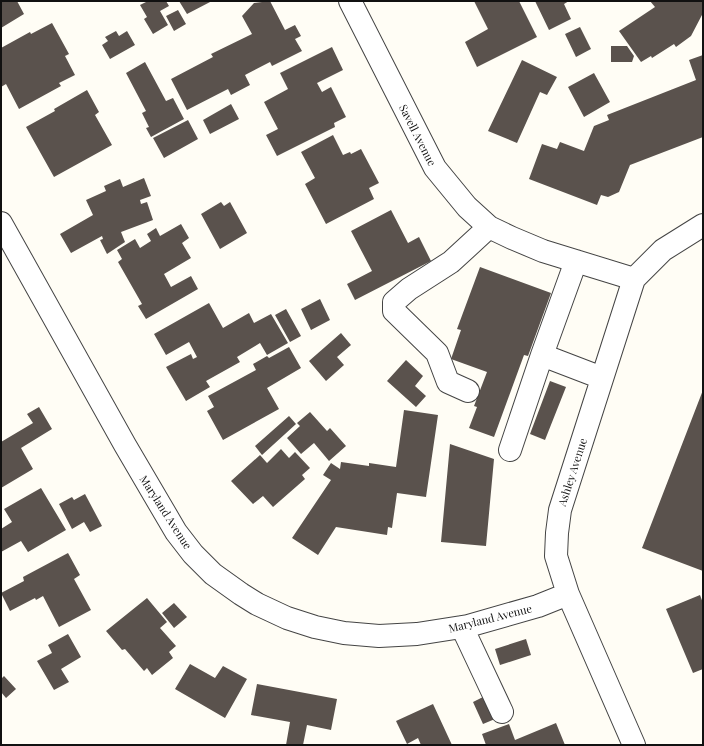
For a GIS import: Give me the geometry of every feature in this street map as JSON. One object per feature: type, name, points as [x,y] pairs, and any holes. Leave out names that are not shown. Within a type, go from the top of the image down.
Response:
[{"type":"street","name":"Savell Avenue","points":[[350,1],[435,168],[467,207],[489,227],[543,251],[634,279]]},
{"type":"street","name":"Maryland Avenue","points":[[1,223],[121,438],[176,532],[193,554],[213,574],[241,594],[257,604],[287,618],[315,627],[344,633],[380,636],[417,634],[462,627],[538,606],[568,594]]},
{"type":"street","name":"Ashley Avenue","points":[[634,745],[568,594],[556,556],[560,510],[634,279],[663,250],[703,225]]},
{"type":"street","points":[[468,391],[448,382],[437,353],[394,311],[394,302],[410,289],[451,262],[489,227]]},
{"type":"street","points":[[510,450],[576,260]]},
{"type":"street","points":[[542,355],[602,378]]},
{"type":"street","points":[[462,627],[502,712]]},
{"type":"building","points":[[1,1],[17,1],[24,14],[1,28]]},
{"type":"building","points":[[148,1],[166,1],[169,6],[160,11],[168,25],[153,34],[144,19],[147,17],[140,5]]},
{"type":"building","points":[[179,1],[212,1],[187,14]]},
{"type":"building","points":[[270,1],[285,30],[295,25],[301,36],[295,39],[302,51],[272,66],[270,62],[245,75],[250,85],[231,95],[228,89],[187,110],[171,79],[213,57],[211,54],[252,34],[242,16],[254,3]]},
{"type":"building","points":[[474,1],[519,1],[537,37],[477,67],[465,42],[488,29]]},
{"type":"building","points":[[535,1],[569,1],[564,4],[571,19],[549,30]]},
{"type":"building","points":[[650,1],[703,1],[703,13],[691,36],[676,47],[674,44],[652,58],[651,56],[641,62],[619,31],[655,7]]},
{"type":"building","points":[[178,10],[186,24],[174,31],[166,16]]},
{"type":"building","points":[[52,23],[69,54],[65,56],[75,75],[59,83],[61,86],[19,109],[6,84],[1,87],[1,48],[30,32],[31,34]]},
{"type":"building","points":[[580,27],[591,49],[576,57],[565,34]]},
{"type":"building","points":[[116,31],[119,36],[127,31],[135,45],[110,59],[102,45],[108,41],[105,37]]},
{"type":"building","points":[[611,46],[627,46],[634,56],[632,62],[611,62]]},
{"type":"building","points":[[332,47],[343,70],[317,83],[322,92],[331,87],[346,117],[334,123],[335,127],[277,156],[266,135],[278,129],[264,102],[288,89],[280,73]]},
{"type":"building","points":[[703,55],[703,137],[630,165],[619,192],[608,197],[601,195],[597,205],[529,179],[542,144],[557,149],[560,142],[584,151],[594,126],[609,120],[607,115],[696,80],[689,60]]},
{"type":"building","points":[[522,60],[557,77],[547,95],[540,92],[517,143],[488,131]]},
{"type":"building","points":[[145,62],[166,101],[173,98],[184,119],[151,137],[146,128],[149,127],[142,113],[146,111],[126,73]]},
{"type":"building","points":[[594,73],[610,102],[584,117],[568,87]]},
{"type":"building","points":[[87,90],[99,112],[95,115],[112,145],[54,177],[26,127],[55,111],[54,109]]},
{"type":"building","points":[[231,104],[239,119],[210,134],[203,120]]},
{"type":"building","points":[[188,120],[198,139],[164,158],[153,138]]},
{"type":"building","points":[[333,135],[343,155],[350,152],[351,154],[361,149],[379,183],[369,188],[374,199],[326,224],[305,184],[315,178],[301,152]]},
{"type":"building","points":[[144,178],[151,196],[140,200],[141,204],[147,202],[153,220],[121,232],[125,242],[107,254],[100,240],[103,239],[102,236],[71,253],[60,234],[93,215],[86,200],[106,191],[104,186],[120,179],[123,187]]},
{"type":"building","points":[[221,202],[224,206],[230,202],[247,233],[220,249],[201,214]]},
{"type":"building","points":[[391,210],[408,243],[419,237],[431,261],[355,300],[347,284],[372,271],[351,231]]},
{"type":"building","points":[[181,224],[189,238],[182,243],[191,258],[164,274],[171,287],[191,276],[198,289],[146,319],[138,306],[142,304],[118,262],[122,259],[117,250],[135,239],[140,248],[151,241],[147,234],[156,228],[160,236]]},
{"type":"building","points":[[480,267],[551,293],[528,356],[524,355],[494,437],[469,428],[477,407],[474,406],[487,372],[451,359],[461,330],[457,329]]},
{"type":"building","points":[[320,299],[330,320],[311,330],[301,309]]},
{"type":"building","points":[[209,303],[223,328],[249,313],[254,323],[271,314],[288,343],[267,355],[260,343],[237,357],[240,362],[206,381],[210,387],[186,401],[166,367],[191,354],[193,359],[197,357],[189,342],[166,355],[154,334]]},
{"type":"building","points":[[286,309],[301,336],[290,342],[275,315]]},
{"type":"building","points":[[341,333],[351,345],[337,357],[344,365],[326,381],[309,361]]},
{"type":"building","points":[[289,347],[301,368],[267,388],[279,409],[223,440],[207,411],[214,407],[208,396],[256,370],[253,364],[267,356],[269,358]]},
{"type":"building","points":[[406,360],[423,376],[415,386],[426,396],[416,407],[387,381]]},
{"type":"building","points":[[550,381],[566,387],[545,440],[530,434]]},
{"type":"building","points":[[703,390],[703,571],[642,548]]},
{"type":"building","points":[[39,407],[52,429],[21,448],[33,469],[1,488],[1,442],[33,423],[27,414]]},
{"type":"building","points":[[404,410],[438,415],[426,497],[397,493],[392,528],[388,527],[387,535],[336,527],[318,555],[292,538],[331,480],[323,475],[331,463],[340,469],[341,462],[369,466],[369,463],[396,467]]},
{"type":"building","points":[[310,412],[327,431],[330,428],[346,446],[329,461],[314,443],[301,454],[287,438],[300,426],[297,423]]},
{"type":"building","points":[[289,416],[296,424],[262,455],[255,446]]},
{"type":"building","points":[[450,444],[494,459],[486,546],[441,542]]},
{"type":"building","points":[[281,449],[289,458],[295,452],[310,468],[302,475],[305,479],[273,507],[263,496],[253,504],[231,481],[260,455],[267,463]]},
{"type":"building","points":[[41,488],[66,530],[28,552],[21,541],[1,552],[1,529],[12,522],[4,509]]},
{"type":"building","points":[[85,494],[102,526],[90,532],[84,522],[72,529],[59,504],[72,497],[74,500]]},
{"type":"building","points":[[68,553],[80,575],[74,579],[91,610],[59,627],[43,596],[36,600],[35,598],[10,611],[1,593],[24,581],[23,577]]},
{"type":"building","points":[[700,595],[703,603],[703,669],[693,673],[666,609]]},
{"type":"building","points":[[147,598],[167,622],[160,628],[176,646],[169,652],[173,658],[152,675],[147,668],[144,671],[125,649],[122,650],[106,631]]},
{"type":"building","points":[[174,603],[187,617],[174,628],[162,613]]},
{"type":"building","points":[[68,634],[81,657],[61,669],[69,682],[54,690],[37,661],[52,653],[48,645]]},
{"type":"building","points":[[526,639],[531,655],[500,665],[495,649]]},
{"type":"building","points":[[190,664],[215,678],[223,666],[247,679],[225,718],[175,689]]},
{"type":"building","points":[[4,676],[16,689],[6,698],[1,692],[1,679]]},
{"type":"building","points":[[257,684],[337,699],[331,730],[307,725],[303,745],[286,745],[290,722],[251,715]]},
{"type":"building","points":[[485,696],[495,719],[483,724],[473,702]]},
{"type":"building","points":[[433,704],[452,745],[421,745],[418,738],[407,744],[396,721]]},
{"type":"building","points":[[556,723],[565,745],[486,745],[482,734],[509,724],[515,740]]}]
